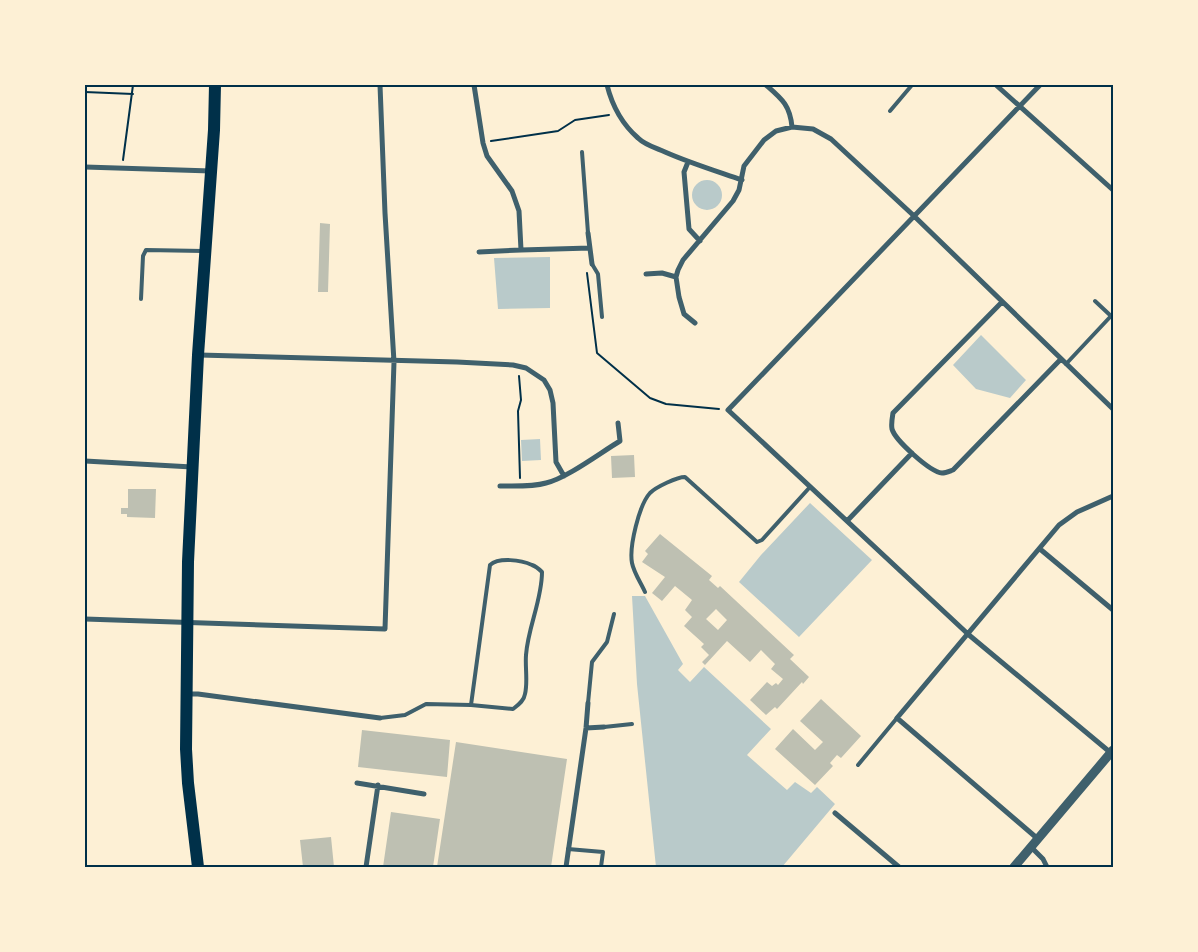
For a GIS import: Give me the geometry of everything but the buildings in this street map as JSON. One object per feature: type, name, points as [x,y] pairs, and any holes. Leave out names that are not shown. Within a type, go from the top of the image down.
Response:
[{"type":"main road","points":[[198,867],[188,783],[186,694],[192,467],[205,251],[212,171],[215,85]]},
{"type":"street","points":[[85,619],[385,629],[394,362],[380,85]]},
{"type":"street","points":[[474,85],[487,156],[512,191],[519,211],[521,250]]},
{"type":"street","points":[[607,85],[611,101],[626,125],[638,138],[650,146],[688,162],[742,180]]},
{"type":"street","points":[[766,85],[786,103],[791,115],[792,127]]},
{"type":"street","points":[[996,85],[1113,190]]},
{"type":"street","points":[[1014,867],[1112,752],[969,635],[728,410],[913,215],[1040,85]]},
{"type":"street","points":[[695,323],[684,314],[676,277],[683,260],[733,201],[740,190],[744,166],[764,140],[776,131],[792,127],[813,129],[831,139],[913,215],[1113,409]]},
{"type":"street","points":[[688,162],[684,172],[689,229],[700,241]]},
{"type":"street","points":[[85,167],[212,171]]},
{"type":"street","points":[[588,233],[592,264]]},
{"type":"street","points":[[479,252],[590,248]]},
{"type":"street","points":[[646,274],[662,273],[676,277]]},
{"type":"street","points":[[1002,302],[893,414],[892,432],[912,453],[933,470],[944,474],[953,470],[1061,359]]},
{"type":"street","points":[[198,355],[394,362],[457,362],[518,366],[534,372],[544,380],[550,390],[553,403],[556,462],[564,476]]},
{"type":"street","points":[[500,486],[548,483],[564,476],[620,441],[618,423]]},
{"type":"street","points":[[847,521],[912,453]]},
{"type":"street","points":[[85,461],[192,467]]},
{"type":"street","points":[[1038,839],[898,718],[1059,525],[1077,512],[1113,496]]},
{"type":"street","points":[[1040,549],[1113,610]]},
{"type":"street","points":[[186,694],[217,696],[380,718]]},
{"type":"street","points":[[566,867],[588,703]]},
{"type":"street","points":[[586,728],[604,727]]},
{"type":"street","points":[[357,783],[424,794]]},
{"type":"street","points":[[366,867],[378,786]]},
{"type":"street","points":[[835,813],[899,867]]},
{"type":"street","points":[[1031,847],[1043,859],[1047,867]]},
{"type":"lane","points":[[890,111],[912,85]]},
{"type":"lane","points":[[582,152],[588,233]]},
{"type":"lane","points":[[141,299],[143,256],[146,250],[205,251]]},
{"type":"lane","points":[[592,264],[598,274],[602,317]]},
{"type":"lane","points":[[1066,364],[1111,316],[1095,301]]},
{"type":"lane","points":[[645,592],[632,565],[632,537],[646,501],[653,491],[679,477],[685,477],[757,542],[762,540],[810,486]]},
{"type":"lane","points":[[380,718],[405,715],[426,704],[472,705],[513,709],[522,702],[525,695],[526,655],[531,625],[542,584],[542,572],[532,565],[512,560],[495,561],[490,565],[472,705]]},
{"type":"lane","points":[[588,703],[592,662],[607,642],[614,614]]},
{"type":"lane","points":[[858,765],[898,718]]},
{"type":"lane","points":[[604,727],[632,724]]},
{"type":"lane","points":[[568,849],[603,852],[601,867]]},
{"type":"path","points":[[122,167],[133,85]]},
{"type":"path","points":[[85,92],[133,94]]},
{"type":"path","points":[[483,142],[558,131],[575,120],[619,114]]},
{"type":"path","points":[[592,264],[586,266],[597,353],[650,398],[666,404],[728,410]]},
{"type":"path","points":[[518,366],[521,400],[518,411],[521,486]]},
{"type":"shaded area","points":[[707,180],[713,181],[721,189],[721,201],[713,209],[707,210],[701,209],[693,201],[692,195],[693,189],[701,181]]},
{"type":"shaded area","points":[[550,257],[550,308],[498,309],[494,258]]},
{"type":"shaded area","points":[[981,335],[1026,380],[1010,398],[976,389],[953,365]]},
{"type":"shaded area","points":[[540,439],[541,460],[522,461],[521,440]]},
{"type":"shaded area","points":[[810,503],[872,560],[799,637],[739,582],[761,555]]},
{"type":"shaded area","points":[[632,596],[645,596],[683,664],[678,670],[690,682],[704,667],[771,729],[747,755],[787,790],[795,782],[811,793],[817,787],[835,804],[782,867],[656,867],[637,684]]}]
